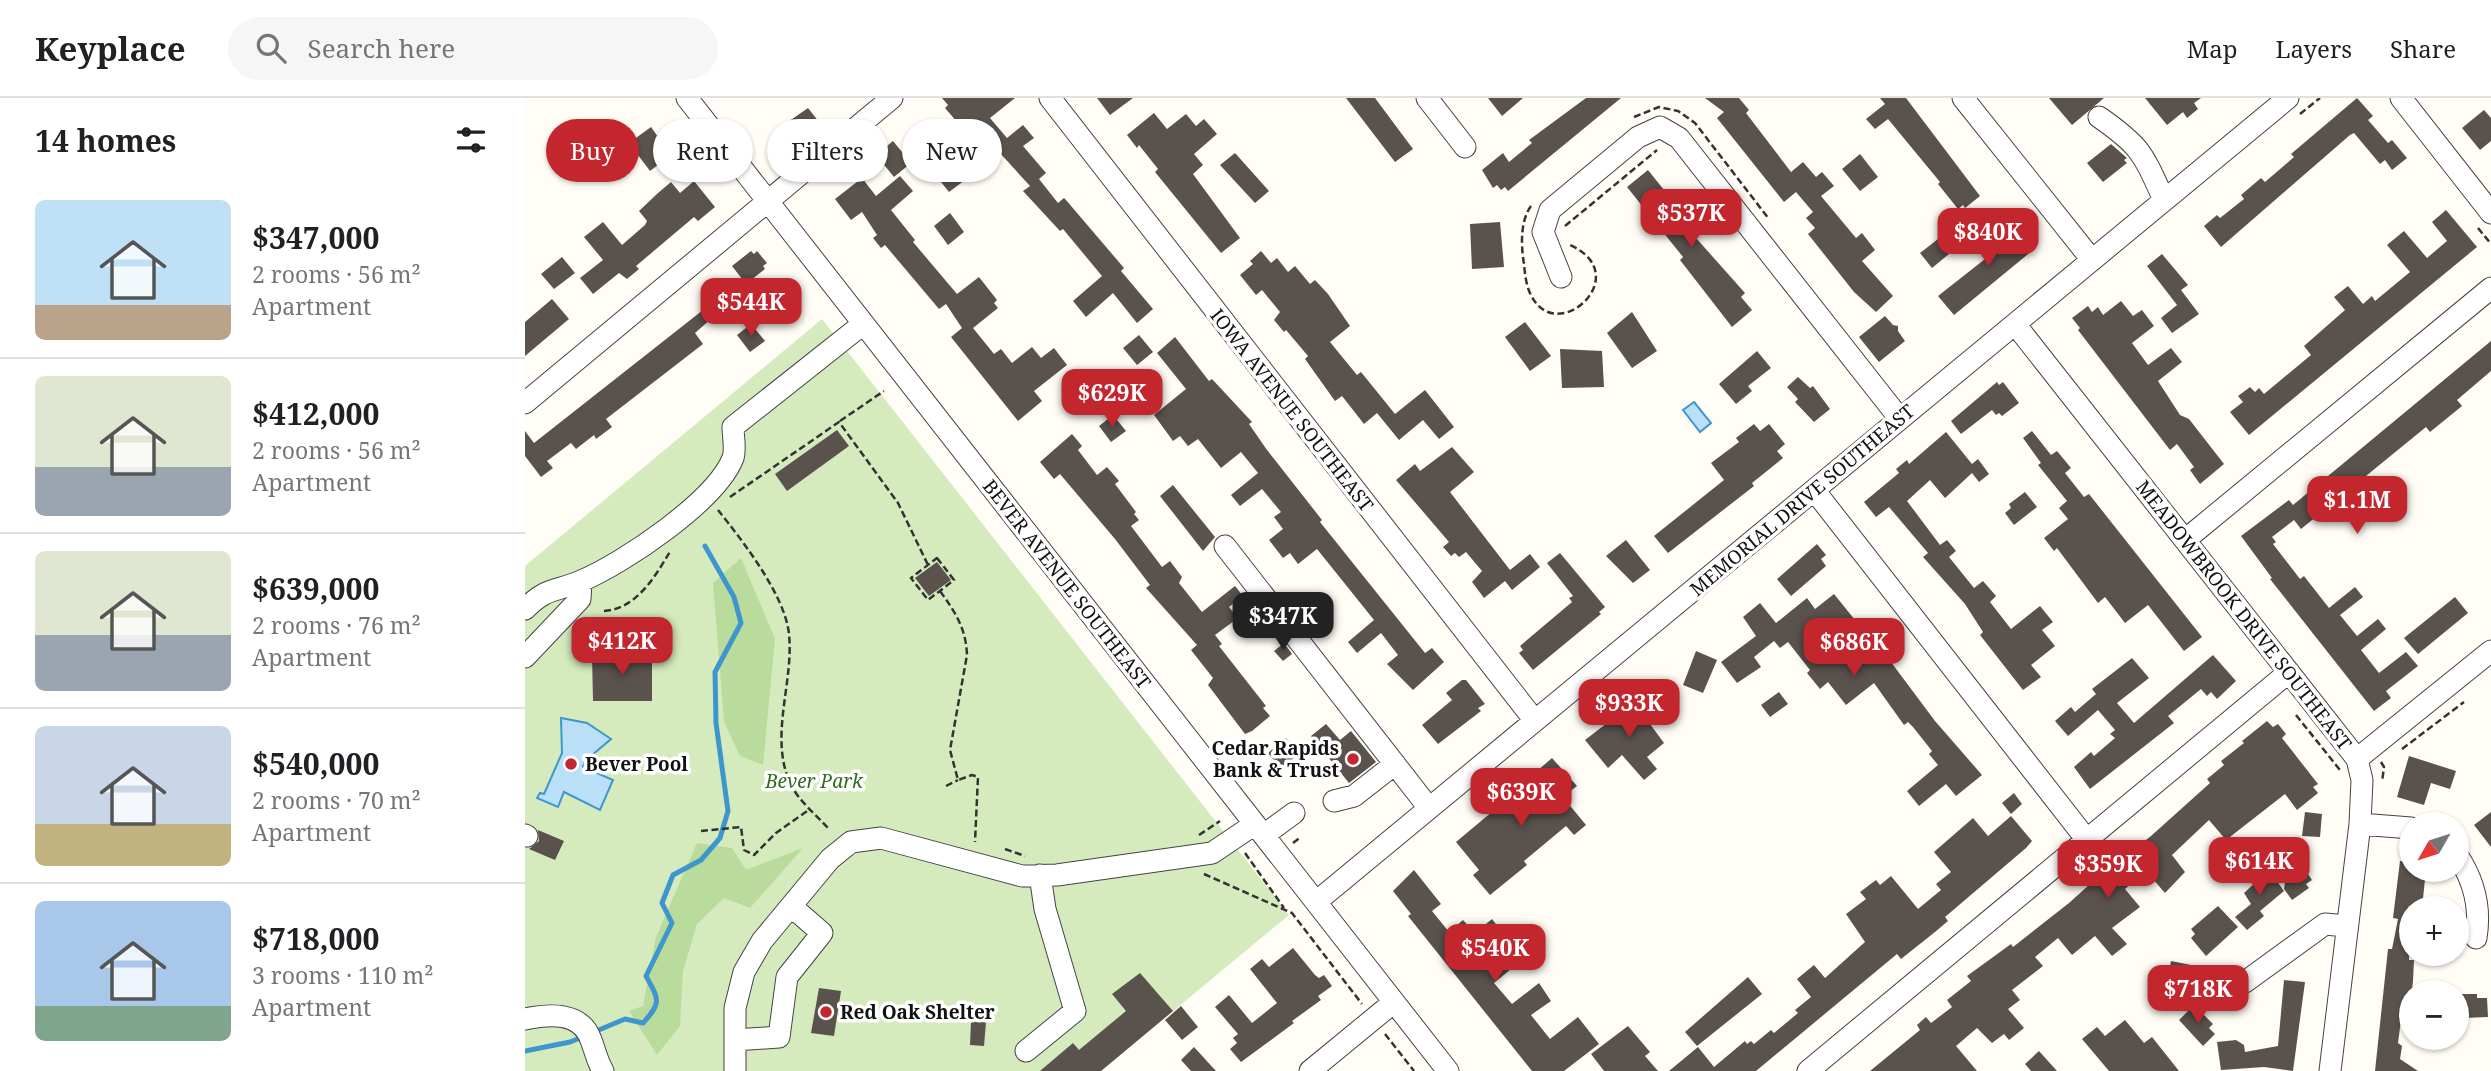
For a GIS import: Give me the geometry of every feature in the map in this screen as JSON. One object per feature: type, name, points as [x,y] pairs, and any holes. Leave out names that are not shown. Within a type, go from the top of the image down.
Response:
[{"type":"street","name":"BEVER AVENUE SOUTHEAST","points":[[687,98],[1448,1071]]},
{"type":"street","points":[[525,404],[893,98]]},
{"type":"street","name":"IOWA AVENUE SOUTHEAST","points":[[1050,98],[1535,721]]},
{"type":"street","points":[[1427,98],[1465,147]]},
{"type":"street","points":[[1963,98],[2092,260]]},
{"type":"street","name":"MEMORIAL DRIVE SOUTHEAST","points":[[1316,902],[2288,98]]},
{"type":"street","points":[[2401,98],[2491,213]]},
{"type":"street","points":[[2099,117],[2127,137],[2144,154],[2164,200]]},
{"type":"street","points":[[1561,277],[1543,232],[1551,210],[1638,137],[1660,127],[1679,138],[1900,419]]},
{"type":"street","points":[[2185,540],[2491,288]]},
{"type":"street","points":[[525,609],[542,593],[581,582],[646,545],[723,477],[734,455],[733,426],[863,324]]},
{"type":"street","name":"MEADOWBROOK DRIVE SOUTHEAST","points":[[2015,324],[2357,759],[2362,780],[2360,824],[2330,1071]]},
{"type":"street","points":[[1814,490],[2087,840]]},
{"type":"street","points":[[1225,546],[1429,808]]},
{"type":"street","points":[[525,657],[580,599],[581,582]]},
{"type":"street","points":[[2357,759],[2491,651]]},
{"type":"street","points":[[1808,1071],[2289,672]]},
{"type":"street","points":[[1334,801],[1354,796],[1395,764]]},
{"type":"street","points":[[735,1071],[735,1008],[744,972],[762,941],[830,859],[851,842],[881,838],[927,849],[985,868],[1022,876],[1040,875],[1212,853],[1294,813]]},
{"type":"street","points":[[2360,824],[2399,827]]},
{"type":"street","points":[[1026,1051],[1075,1011],[1045,909],[1040,875]]},
{"type":"street","points":[[2469,875],[2474,883],[2479,924],[2476,938]]},
{"type":"street","points":[[735,1040],[779,1037],[787,977],[822,933],[791,906]]},
{"type":"street","points":[[2245,982],[2325,924],[2346,926]]},
{"type":"street","points":[[1310,1071],[1394,1002]]},
{"type":"street","points":[[525,1019],[554,1013],[582,1024],[590,1036],[603,1071]]},
{"type":"path","points":[[1630,119],[1659,107],[1687,116],[1774,226]]},
{"type":"path","points":[[1562,230],[1657,150],[1664,150]]},
{"type":"path","points":[[1534,202],[1527,211],[1523,233],[1525,271],[1531,295],[1551,312],[1576,310],[1589,299],[1595,284],[1593,266],[1588,258],[1565,243]]},
{"type":"path","points":[[828,828],[796,794],[785,769],[782,740],[789,634],[783,613],[755,557],[716,507],[884,391]]},
{"type":"path","points":[[839,422],[898,503],[928,565]]},
{"type":"path","points":[[604,611],[619,607],[647,587],[676,543]]},
{"type":"path","points":[[937,558],[954,580],[928,600],[911,578],[928,565],[937,558]]},
{"type":"path","points":[[940,591],[961,621],[967,643],[950,750],[958,780]]},
{"type":"path","points":[[2393,756],[2464,702]]},
{"type":"path","points":[[2289,706],[2344,776]]},
{"type":"path","points":[[946,786],[972,775],[978,777],[975,842]]},
{"type":"path","points":[[701,831],[741,827],[744,850],[754,855],[776,833],[810,809]]},
{"type":"path","points":[[1291,845],[1301,836]]},
{"type":"path","points":[[1241,848],[1285,909]]},
{"type":"path","points":[[1199,872],[1292,914],[1368,1012]]},
{"type":"path","points":[[1379,1026],[1414,1071]]},
{"type":"green space","name":"Bever Park","points":[[822,319],[1289,915],[1101,1071],[525,1071],[525,566]]},
{"type":"green space","points":[[741,558],[775,639],[763,765],[740,756],[724,722],[713,583]]},
{"type":"green space","points":[[697,843],[732,848],[746,870],[803,848],[750,908],[724,898],[697,924],[683,971],[680,1026],[657,1055],[629,1011],[643,1006],[656,937]]},
{"type":"water","points":[[1694,402],[1711,423],[1700,432],[1683,410]]},
{"type":"water","name":"Bever Pool","points":[[561,718],[587,723],[611,739],[585,761],[583,767],[613,780],[600,810],[564,792],[558,807],[537,798],[540,793],[544,794],[562,753]]},
{"type":"building","points":[[942,98],[1015,98],[991,119],[954,119],[945,108],[948,105]]},
{"type":"building","points":[[1097,98],[1133,98],[1110,115]]},
{"type":"building","points":[[1346,98],[1375,98],[1413,149],[1395,162]]},
{"type":"building","points":[[1488,98],[1523,98],[1502,116]]},
{"type":"building","points":[[1586,98],[1621,98],[1508,191],[1505,187],[1501,190],[1497,185],[1493,188],[1482,170],[1503,153],[1509,162],[1532,143],[1529,140]]},
{"type":"building","points":[[1705,98],[1739,98],[1749,110],[1746,113],[1791,172],[1803,162],[1816,177],[1822,172],[1834,186],[1821,196],[1856,238],[1862,233],[1875,250],[1862,261],[1893,296],[1876,312],[1854,292],[1808,234],[1815,228],[1806,218],[1813,212],[1796,192],[1784,202],[1717,118],[1724,112]]},
{"type":"building","points":[[1880,98],[1906,98],[1980,196],[1965,208],[1963,205],[1958,209],[1938,184],[1940,182],[1888,119],[1875,129],[1866,119],[1885,104]]},
{"type":"building","points":[[2049,98],[2104,98],[2072,125]]},
{"type":"building","points":[[2145,98],[2201,98],[2194,103],[2198,109],[2187,118],[2183,112],[2167,125]]},
{"type":"building","points":[[2357,98],[2373,116],[2368,120],[2388,143],[2392,140],[2407,158],[2392,170],[2385,160],[2380,164],[2354,133],[2221,247],[2204,226],[2217,215],[2220,218],[2244,199],[2241,195],[2261,178],[2265,182],[2294,157],[2291,154]]},
{"type":"building","points":[[808,108],[817,119],[792,119]]},
{"type":"building","points":[[2484,110],[2491,118],[2491,141],[2480,150],[2462,128]]},
{"type":"building","points":[[1154,113],[1167,129],[1186,114],[1196,126],[1204,119],[1217,134],[1194,154],[1203,165],[1193,174],[1240,238],[1221,253],[1155,172],[1158,169],[1139,145],[1137,148],[1127,135]]},
{"type":"building","points":[[1023,125],[1034,138],[1023,146],[1046,173],[1039,179],[1058,203],[1064,198],[1066,200],[1124,268],[1121,271],[1153,309],[1137,323],[1113,293],[1086,317],[1073,301],[1102,276],[1063,229],[1060,231],[1023,191],[1030,186],[1002,155],[1002,132],[1007,138]]},
{"type":"building","points":[[651,127],[653,130],[653,169],[650,171],[639,156],[639,136]]},
{"type":"building","points":[[893,141],[902,152],[902,170],[894,177],[888,170],[888,145]]},
{"type":"building","points":[[2111,144],[2127,158],[2124,160],[2127,163],[2103,182],[2087,163]]},
{"type":"building","points":[[1235,153],[1269,191],[1255,203],[1220,165]]},
{"type":"building","points":[[1860,154],[1878,177],[1860,191],[1842,169]]},
{"type":"building","points":[[1648,170],[1700,235],[1696,238],[1745,293],[1741,297],[1752,310],[1732,327],[1680,260],[1683,257],[1627,187]]},
{"type":"building","points":[[900,176],[902,182],[913,191],[891,210],[915,240],[913,242],[957,294],[979,277],[997,300],[994,303],[998,308],[973,328],[994,354],[1001,349],[1012,363],[1032,347],[1041,358],[1054,348],[1067,365],[1034,391],[1042,401],[1018,421],[951,337],[962,328],[946,304],[939,309],[885,245],[881,248],[873,238],[877,235],[862,212],[851,220],[835,199],[857,182],[865,182],[876,196]]},
{"type":"building","points":[[671,182],[680,193],[695,182],[715,207],[698,221],[694,217],[636,266],[639,269],[627,279],[619,273],[593,294],[580,278],[603,260],[584,237],[603,222],[622,245],[645,225],[647,221],[639,211],[658,193]]},
{"type":"building","points":[[941,182],[962,182],[949,192]]},
{"type":"building","points":[[2446,210],[2477,247],[2249,435],[2230,412],[2243,402],[2238,396],[2250,387],[2255,392],[2259,388],[2264,394],[2311,355],[2304,346],[2345,310],[2334,297],[2348,286],[2363,304],[2372,296],[2375,301],[2410,272],[2387,245],[2404,231],[2427,258],[2447,241],[2432,222]]},
{"type":"building","points":[[950,213],[964,232],[948,245],[934,226]]},
{"type":"building","points":[[1500,222],[1504,267],[1472,269],[1470,224]]},
{"type":"building","points":[[2010,222],[2033,250],[1954,315],[1938,296],[1985,259],[1980,246]]},
{"type":"building","points":[[1938,239],[1949,254],[1932,268],[1920,253]]},
{"type":"building","points":[[751,251],[754,254],[757,251],[767,263],[763,266],[765,269],[746,284],[732,266]]},
{"type":"building","points":[[1261,251],[1271,263],[1277,258],[1288,272],[1295,266],[1310,284],[1315,280],[1328,294],[1350,326],[1330,342],[1357,375],[1361,372],[1395,414],[1425,390],[1454,427],[1439,439],[1423,420],[1399,440],[1377,413],[1364,424],[1342,396],[1335,401],[1305,359],[1308,356],[1274,320],[1280,312],[1262,290],[1256,295],[1240,275],[1253,264],[1250,261]]},
{"type":"building","points":[[2162,254],[2188,285],[2181,290],[2199,314],[2172,333],[2161,318],[2177,305],[2147,266]]},
{"type":"building","points":[[562,257],[575,273],[554,289],[541,274]]},
{"type":"building","points":[[552,299],[569,319],[525,356],[525,322]]},
{"type":"building","points":[[2121,301],[2133,316],[2142,310],[2154,326],[2132,343],[2148,365],[2171,348],[2182,362],[2158,381],[2180,415],[2189,419],[2224,464],[2200,484],[2190,470],[2194,467],[2177,444],[2170,450],[2078,330],[2080,328],[2072,318],[2088,306],[2092,312],[2098,307],[2103,315]]},
{"type":"building","points":[[703,310],[711,319],[695,333],[703,344],[606,419],[612,427],[596,439],[594,435],[576,449],[571,443],[547,461],[553,468],[541,477],[525,456],[525,431],[534,443]]},
{"type":"building","points":[[1632,312],[1657,351],[1632,368],[1607,333]]},
{"type":"building","points":[[1885,316],[1893,325],[1898,326],[1898,331],[1905,341],[1879,362],[1859,337]]},
{"type":"building","points":[[1525,322],[1551,356],[1530,371],[1505,337]]},
{"type":"building","points":[[751,324],[765,341],[750,352],[737,335]]},
{"type":"building","points":[[1139,335],[1153,352],[1137,365],[1123,348]]},
{"type":"building","points":[[1175,337],[1209,381],[1212,379],[1252,422],[1249,424],[1322,520],[1320,522],[1425,653],[1432,648],[1444,662],[1413,690],[1387,664],[1398,655],[1381,633],[1357,653],[1348,642],[1374,620],[1317,549],[1298,564],[1290,553],[1283,558],[1269,540],[1283,529],[1274,517],[1281,512],[1262,489],[1240,506],[1231,495],[1258,473],[1241,452],[1221,468],[1198,439],[1188,446],[1180,436],[1173,441],[1154,415],[1186,389],[1157,353]]},
{"type":"building","points":[[2491,341],[2491,371],[2457,400],[2462,406],[2430,432],[2426,427],[2301,529],[2294,520],[2272,537],[2276,542],[2273,544],[2300,579],[2304,576],[2329,608],[2355,587],[2363,597],[2340,615],[2357,636],[2378,619],[2386,629],[2361,650],[2379,673],[2406,652],[2418,666],[2386,691],[2391,698],[2374,711],[2270,579],[2272,578],[2241,536],[2289,500],[2293,505]]},
{"type":"building","points":[[1560,349],[1602,351],[1604,387],[1562,388]]},
{"type":"building","points":[[1757,351],[1771,368],[1748,386],[1752,391],[1736,404],[1719,384]]},
{"type":"building","points":[[1798,377],[1810,388],[1813,386],[1830,409],[1814,422],[1795,402],[1798,399],[1787,387]]},
{"type":"building","points":[[1997,382],[1999,385],[2003,382],[2019,403],[2002,416],[1999,413],[1996,415],[1992,410],[1961,434],[1951,421]]},
{"type":"building","points":[[1113,415],[1126,431],[1111,442],[1099,426]]},
{"type":"building","points":[[1754,424],[1760,431],[1769,424],[1785,444],[1777,451],[1783,458],[1752,483],[1754,486],[1668,553],[1654,536],[1724,480],[1711,463],[1739,442],[1736,438]]},
{"type":"building","points":[[837,430],[849,446],[787,491],[775,474]]},
{"type":"building","points":[[2032,431],[2051,455],[2057,451],[2071,468],[2065,473],[2084,497],[2089,494],[2202,637],[2184,651],[2148,605],[2125,623],[2105,597],[2098,603],[2057,548],[2054,551],[2044,538],[2068,519],[2059,508],[2067,501],[2038,465],[2041,463],[2023,438]]},
{"type":"building","points":[[1946,432],[1972,464],[1978,459],[1989,474],[1979,482],[1972,473],[1945,498],[1930,480],[1907,501],[1940,545],[1947,540],[1956,551],[1949,557],[1974,588],[1983,581],[1996,596],[1990,602],[2011,629],[2040,606],[2053,622],[2042,630],[2055,646],[2031,665],[2041,677],[2023,690],[1980,635],[1983,632],[1965,604],[1923,557],[1928,553],[1889,507],[1876,517],[1864,502],[1899,473],[1896,469],[1907,460],[1909,464]]},
{"type":"building","points":[[1072,434],[1082,446],[1078,450],[1097,475],[1107,467],[1119,481],[1115,484],[1139,520],[1131,526],[1162,567],[1170,561],[1182,577],[1179,583],[1202,612],[1235,586],[1243,596],[1229,607],[1238,618],[1215,635],[1222,644],[1219,646],[1266,706],[1263,708],[1270,716],[1252,731],[1245,734],[1208,685],[1213,678],[1191,650],[1197,645],[1146,588],[1150,585],[1115,539],[1060,474],[1054,479],[1040,462]]},
{"type":"building","points":[[1452,447],[1474,472],[1450,492],[1510,570],[1530,554],[1540,567],[1512,590],[1505,581],[1484,598],[1472,582],[1482,571],[1466,552],[1459,557],[1455,553],[1451,556],[1443,547],[1449,542],[1396,480],[1415,464],[1420,471]]},
{"type":"building","points":[[1173,485],[1215,537],[1203,551],[1160,496]]},
{"type":"building","points":[[2025,492],[2037,507],[2014,525],[2005,513],[2011,508],[2009,504]]},
{"type":"building","points":[[1626,540],[1650,570],[1633,583],[1606,556]]},
{"type":"building","points":[[1817,544],[1826,555],[1821,559],[1826,566],[1791,596],[1777,579]]},
{"type":"building","points":[[1560,553],[1605,607],[1599,612],[1601,614],[1533,670],[1519,653],[1523,650],[1520,646],[1572,602],[1569,598],[1573,596],[1547,563]]},
{"type":"building","points":[[937,562],[951,580],[929,596],[915,578]]},
{"type":"building","points":[[1834,594],[1868,636],[1870,634],[1935,721],[1982,775],[1956,796],[1946,784],[1919,806],[1907,791],[1938,765],[1929,754],[1932,751],[1908,722],[1904,725],[1874,683],[1846,705],[1828,682],[1820,689],[1807,673],[1810,670],[1788,642],[1780,648],[1774,641],[1754,657],[1761,667],[1737,683],[1721,662],[1756,636],[1743,617],[1760,603],[1776,623],[1807,598],[1815,609]]},
{"type":"building","points":[[2455,597],[2468,613],[2418,654],[2404,638]]},
{"type":"building","points":[[1284,643],[1292,654],[1283,661],[1274,651]]},
{"type":"building","points":[[1696,651],[1717,660],[1703,693],[1683,685]]},
{"type":"building","points":[[652,653],[652,701],[593,701],[592,654]]},
{"type":"building","points":[[2213,655],[2236,681],[2217,699],[2211,692],[2207,696],[2201,689],[2168,716],[2174,723],[2090,789],[2074,767],[2091,752],[2094,756],[2115,738],[2110,734],[2115,730],[2098,710],[2068,736],[2055,721],[2071,707],[2075,712],[2096,694],[2092,689],[2132,658],[2149,678],[2117,703],[2134,723]]},
{"type":"building","points":[[1462,680],[1466,680],[1485,704],[1478,708],[1481,711],[1438,744],[1422,725],[1452,700],[1446,693]]},
{"type":"building","points":[[1779,692],[1788,704],[1770,717],[1761,705]]},
{"type":"building","points":[[1641,697],[1659,717],[1650,724],[1664,743],[1647,757],[1657,769],[1644,780],[1622,755],[1608,768],[1585,740]]},
{"type":"building","points":[[2267,721],[2273,727],[2278,724],[2286,734],[2282,738],[2318,784],[2313,787],[2318,793],[2297,810],[2285,794],[2226,840],[2209,820],[2172,855],[2185,872],[2165,893],[2146,871],[2125,889],[2140,907],[2112,928],[2127,944],[2112,956],[2095,936],[2072,955],[2058,938],[2035,957],[2043,966],[2012,990],[2020,1000],[2008,1009],[2024,1028],[2009,1040],[2004,1034],[1992,1043],[1977,1028],[1956,1046],[1977,1071],[1870,1071],[1920,1030],[1917,1025],[1926,1017],[1931,1023],[1952,1007],[1947,1000],[1971,981],[1967,976],[2011,944],[2013,947],[2069,903],[2089,885],[2093,880],[2090,876],[2099,867],[2104,873],[2151,836],[2210,783],[2207,779],[2224,765],[2221,761]]},
{"type":"building","points":[[1326,724],[1340,740],[1351,731],[1376,762],[1349,783],[1311,736]]},
{"type":"building","points":[[1286,738],[1299,754],[1281,769],[1268,753]]},
{"type":"building","points":[[2409,756],[2456,771],[2450,789],[2431,783],[2424,805],[2397,797]]},
{"type":"building","points":[[1552,758],[1577,786],[1569,792],[1567,802],[1586,825],[1574,835],[1566,826],[1524,861],[1527,865],[1490,895],[1473,875],[1479,870],[1456,842],[1499,806],[1502,810],[1540,779],[1536,772]]},
{"type":"building","points":[[2014,793],[2022,804],[2011,814],[2002,803]]},
{"type":"building","points":[[2305,812],[2322,814],[2320,837],[2302,836]]},
{"type":"building","points":[[2491,812],[2491,847],[2474,825]]},
{"type":"building","points":[[2011,816],[2032,841],[2026,848],[1945,917],[1948,921],[1935,932],[1901,959],[1897,954],[1756,1071],[1669,1071],[1698,1047],[1714,1067],[1745,1041],[1747,1044],[1751,1041],[1754,1044],[1771,1030],[1774,1033],[1798,1013],[1795,1010],[1811,997],[1797,979],[1814,965],[1825,978],[1865,942],[1846,914],[1866,899],[1860,892],[1876,880],[1880,885],[1891,876],[1918,909],[1941,890],[1936,884],[1951,872],[1934,852],[1973,818],[1988,836]]},
{"type":"building","points":[[538,830],[564,841],[555,860],[529,849],[539,841]]},
{"type":"building","points":[[2288,838],[2303,839],[2302,856],[2287,854]]},
{"type":"building","points":[[2266,866],[2284,891],[2260,911],[2264,916],[2247,930],[2235,917],[2251,904],[2244,893],[2257,881],[2253,875]]},
{"type":"building","points":[[2304,868],[2312,880],[2306,884],[2309,888],[2292,900],[2284,889],[2285,882]]},
{"type":"building","points":[[2399,869],[2399,882],[2425,882],[2423,896],[2399,896],[2399,966],[2414,966],[2413,980],[2399,980],[2398,1043],[2399,1050],[2401,1050],[2400,1059],[2418,1071],[2375,1071],[2388,949],[2392,949],[2398,919],[2393,918]]},
{"type":"building","points":[[1414,870],[1441,904],[1432,911],[1449,932],[1463,920],[1475,933],[1492,919],[1502,932],[1489,943],[1511,969],[1494,983],[1512,1004],[1539,983],[1551,1001],[1531,1015],[1550,1039],[1578,1017],[1599,1044],[1564,1071],[1532,1071],[1408,916],[1411,914],[1393,891]]},
{"type":"building","points":[[2218,906],[2238,927],[2206,956],[2191,938],[2195,934],[2191,929]]},
{"type":"building","points":[[1293,948],[1315,975],[1319,978],[1324,975],[1332,986],[1318,996],[1321,1000],[1292,1021],[1294,1023],[1241,1062],[1230,1049],[1237,1043],[1233,1038],[1238,1034],[1215,1007],[1229,995],[1252,1023],[1277,1003],[1250,969],[1262,959],[1269,967]]},
{"type":"building","points":[[2171,961],[2196,966],[2189,999],[2160,993],[2165,970],[2169,971]]},
{"type":"building","points":[[1140,973],[1173,1011],[1101,1071],[1040,1071],[1073,1043],[1079,1050],[1126,1011],[1112,994]]},
{"type":"building","points":[[1748,977],[1762,994],[1697,1046],[1685,1032]]},
{"type":"building","points":[[2284,980],[2305,982],[2293,1071],[2264,1067],[2221,1070],[2217,1042],[2236,1040],[2244,1045],[2245,1052],[2278,1046]]},
{"type":"building","name":"Red Oak Shelter","points":[[819,988],[841,991],[834,1036],[811,1033]]},
{"type":"building","points":[[2469,994],[2477,994],[2477,998],[2487,998],[2488,1017],[2469,1018]]},
{"type":"building","points":[[2194,1005],[2213,1024],[2209,1028],[2215,1034],[2203,1046],[2179,1020]]},
{"type":"building","points":[[1181,1006],[1198,1027],[1182,1040],[1165,1020]]},
{"type":"building","points":[[2125,1020],[2144,1043],[2152,1037],[2179,1071],[2109,1071],[2082,1039],[2097,1027],[2105,1036]]},
{"type":"building","points":[[971,1021],[986,1022],[984,1046],[970,1045]]},
{"type":"building","points":[[1628,1026],[1650,1052],[1645,1056],[1658,1071],[1604,1071],[1591,1054]]},
{"type":"building","points":[[1194,1047],[1216,1071],[1191,1071],[1181,1060]]},
{"type":"building","points":[[2039,1051],[2057,1071],[2031,1071],[2025,1064]]},
{"type":"waterway","points":[[594,1032],[625,1019],[643,1023],[653,1010],[656,996],[646,976],[672,923],[662,903],[673,875],[701,860],[720,838],[728,811],[716,723],[715,672],[741,623],[734,597],[705,546]]},
{"type":"waterway","points":[[525,1051],[570,1042],[585,1036]]},
{"type":"place","name":"Cedar Rapids Bank & Trust","points":[[1353,759]]},
{"type":"place","name":"Bever Pool","points":[[571,764]]},
{"type":"place","name":"Red Oak Shelter","points":[[826,1012]]}]
